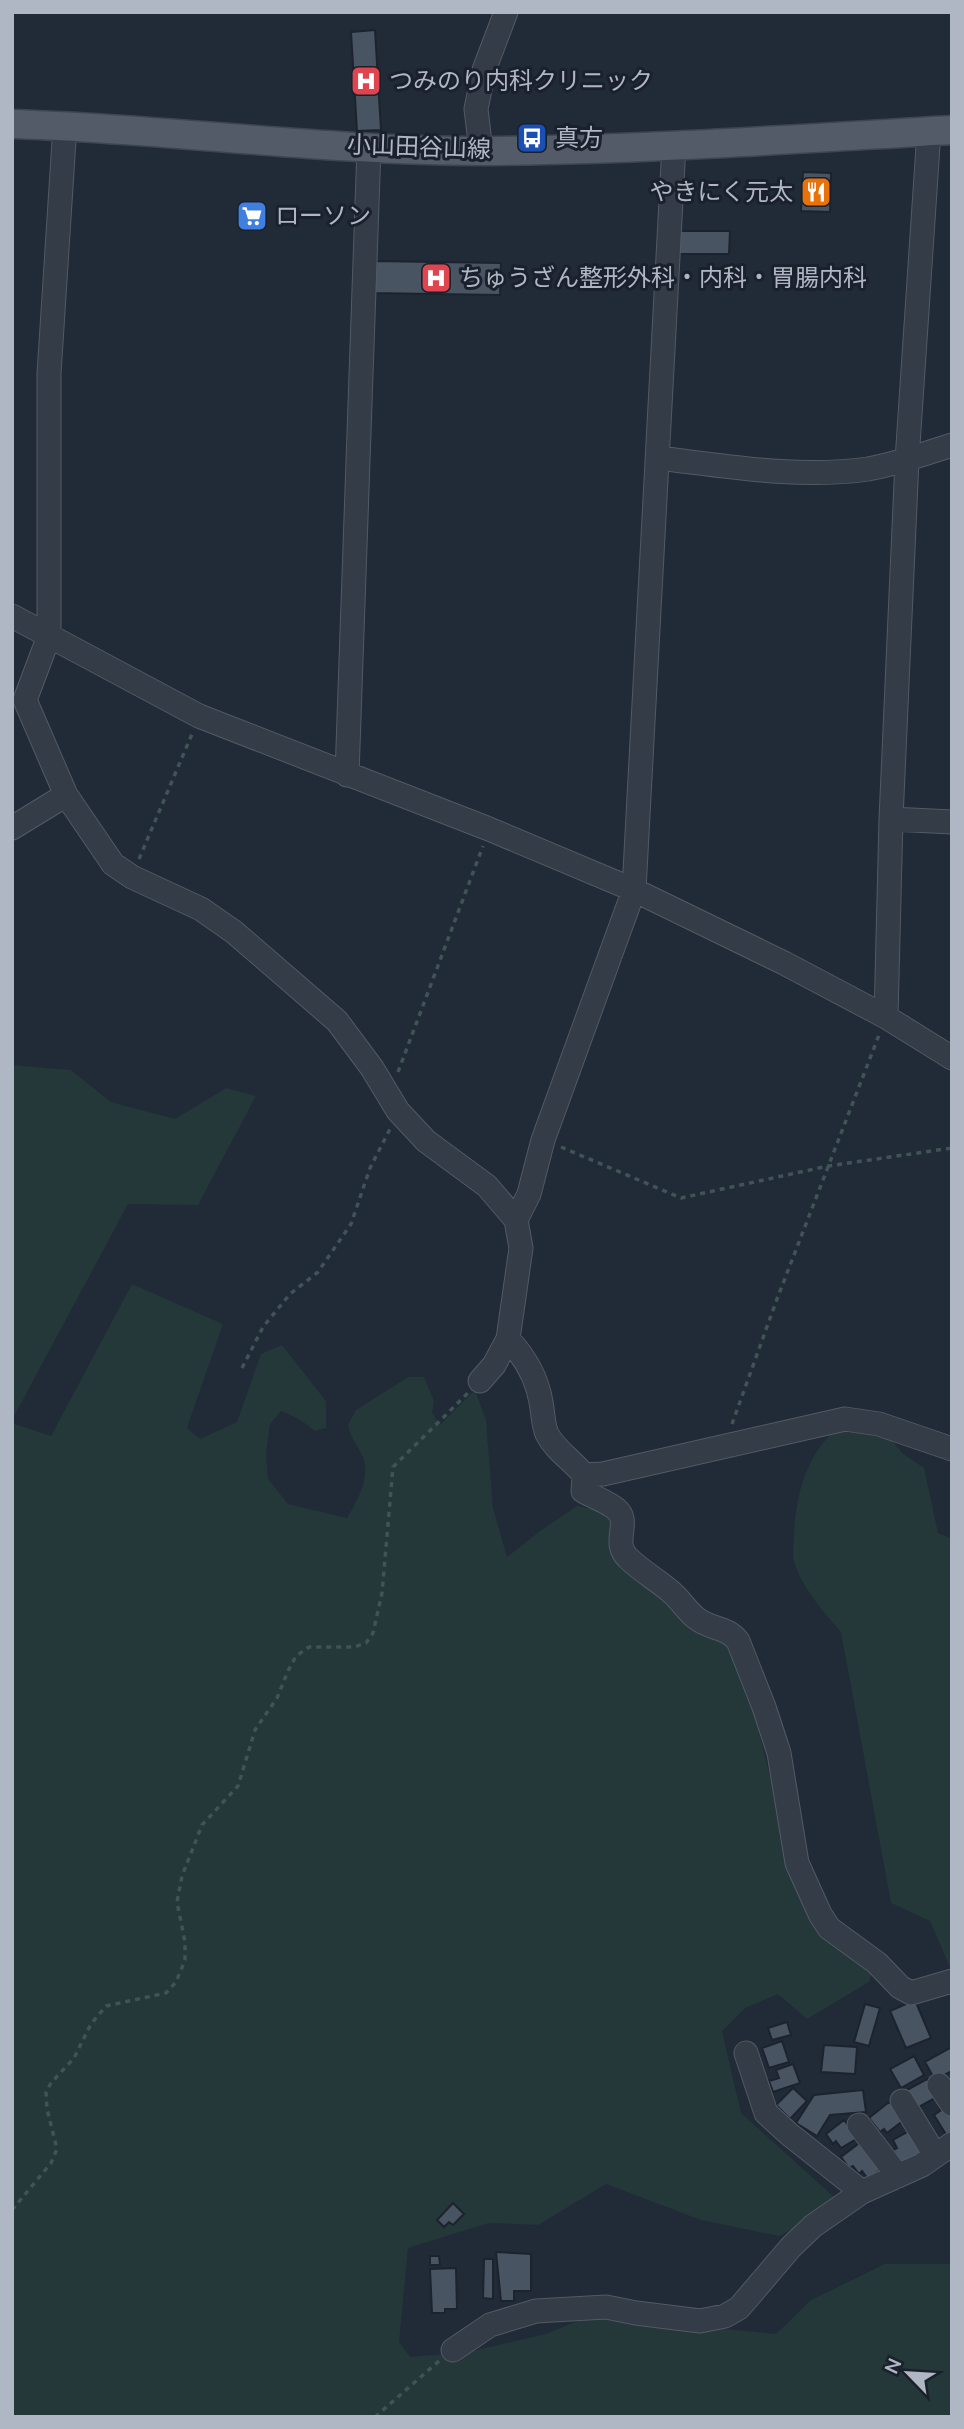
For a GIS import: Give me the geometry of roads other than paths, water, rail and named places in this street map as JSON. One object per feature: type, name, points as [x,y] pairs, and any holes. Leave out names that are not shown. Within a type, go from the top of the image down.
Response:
[{"type":"main road","name":"小山田谷山線","points":[[12,124],[65,125],[369,147],[481,151],[674,145],[941,131]]},
{"type":"street","points":[[481,151],[476,109],[484,70],[506,12]]},
{"type":"street","points":[[65,125],[49,374],[49,636],[25,700],[66,795],[113,864],[132,877],[201,909],[234,932],[337,1021],[372,1068],[394,1104],[426,1141],[487,1186],[516,1220],[521,1248],[508,1339],[494,1364],[480,1381]]},
{"type":"street","points":[[886,1017],[891,819],[907,460],[941,131]]},
{"type":"street","points":[[516,1220],[529,1194],[543,1140],[634,890],[674,145]]},
{"type":"street","points":[[346,775],[369,147]]},
{"type":"street","points":[[658,458],[780,471],[830,472],[907,460],[952,445]]},
{"type":"street","points":[[12,616],[199,716],[489,829],[634,890],[784,962],[886,1017],[952,1058]]},
{"type":"street","points":[[12,828],[66,795]]},
{"type":"street","points":[[891,819],[952,822]]},
{"type":"street","points":[[508,1339],[519,1350],[533,1373],[547,1433],[584,1475],[583,1492],[618,1510],[622,1520],[619,1539],[621,1550],[627,1558],[673,1594],[695,1618],[706,1625],[731,1633],[738,1641],[779,1753],[797,1863],[828,1928],[877,1963],[900,1987],[911,1993],[952,1981]]},
{"type":"street","points":[[584,1475],[603,1474],[845,1419],[879,1424],[952,1449]]},
{"type":"street","points":[[746,2053],[766,2113],[863,2192]]},
{"type":"street","points":[[939,2085],[952,2104]]},
{"type":"street","points":[[453,2350],[490,2325],[536,2311],[606,2307],[700,2321],[725,2316],[739,2308],[791,2247],[813,2226],[863,2192],[922,2165],[944,2150],[902,2101]]},
{"type":"street","points":[[859,2125],[898,2176]]},
{"type":"place","name":"つみのり内科クリニック","points":[[366,81]]},
{"type":"place","name":"真方","points":[[532,138]]},
{"type":"place","name":"やきにく元太","points":[[816,192]]},
{"type":"place","name":"ローソン","points":[[252,216]]},
{"type":"place","name":"ちゅうざん整形外科・内科・胃腸内科","points":[[436,278]]}]
